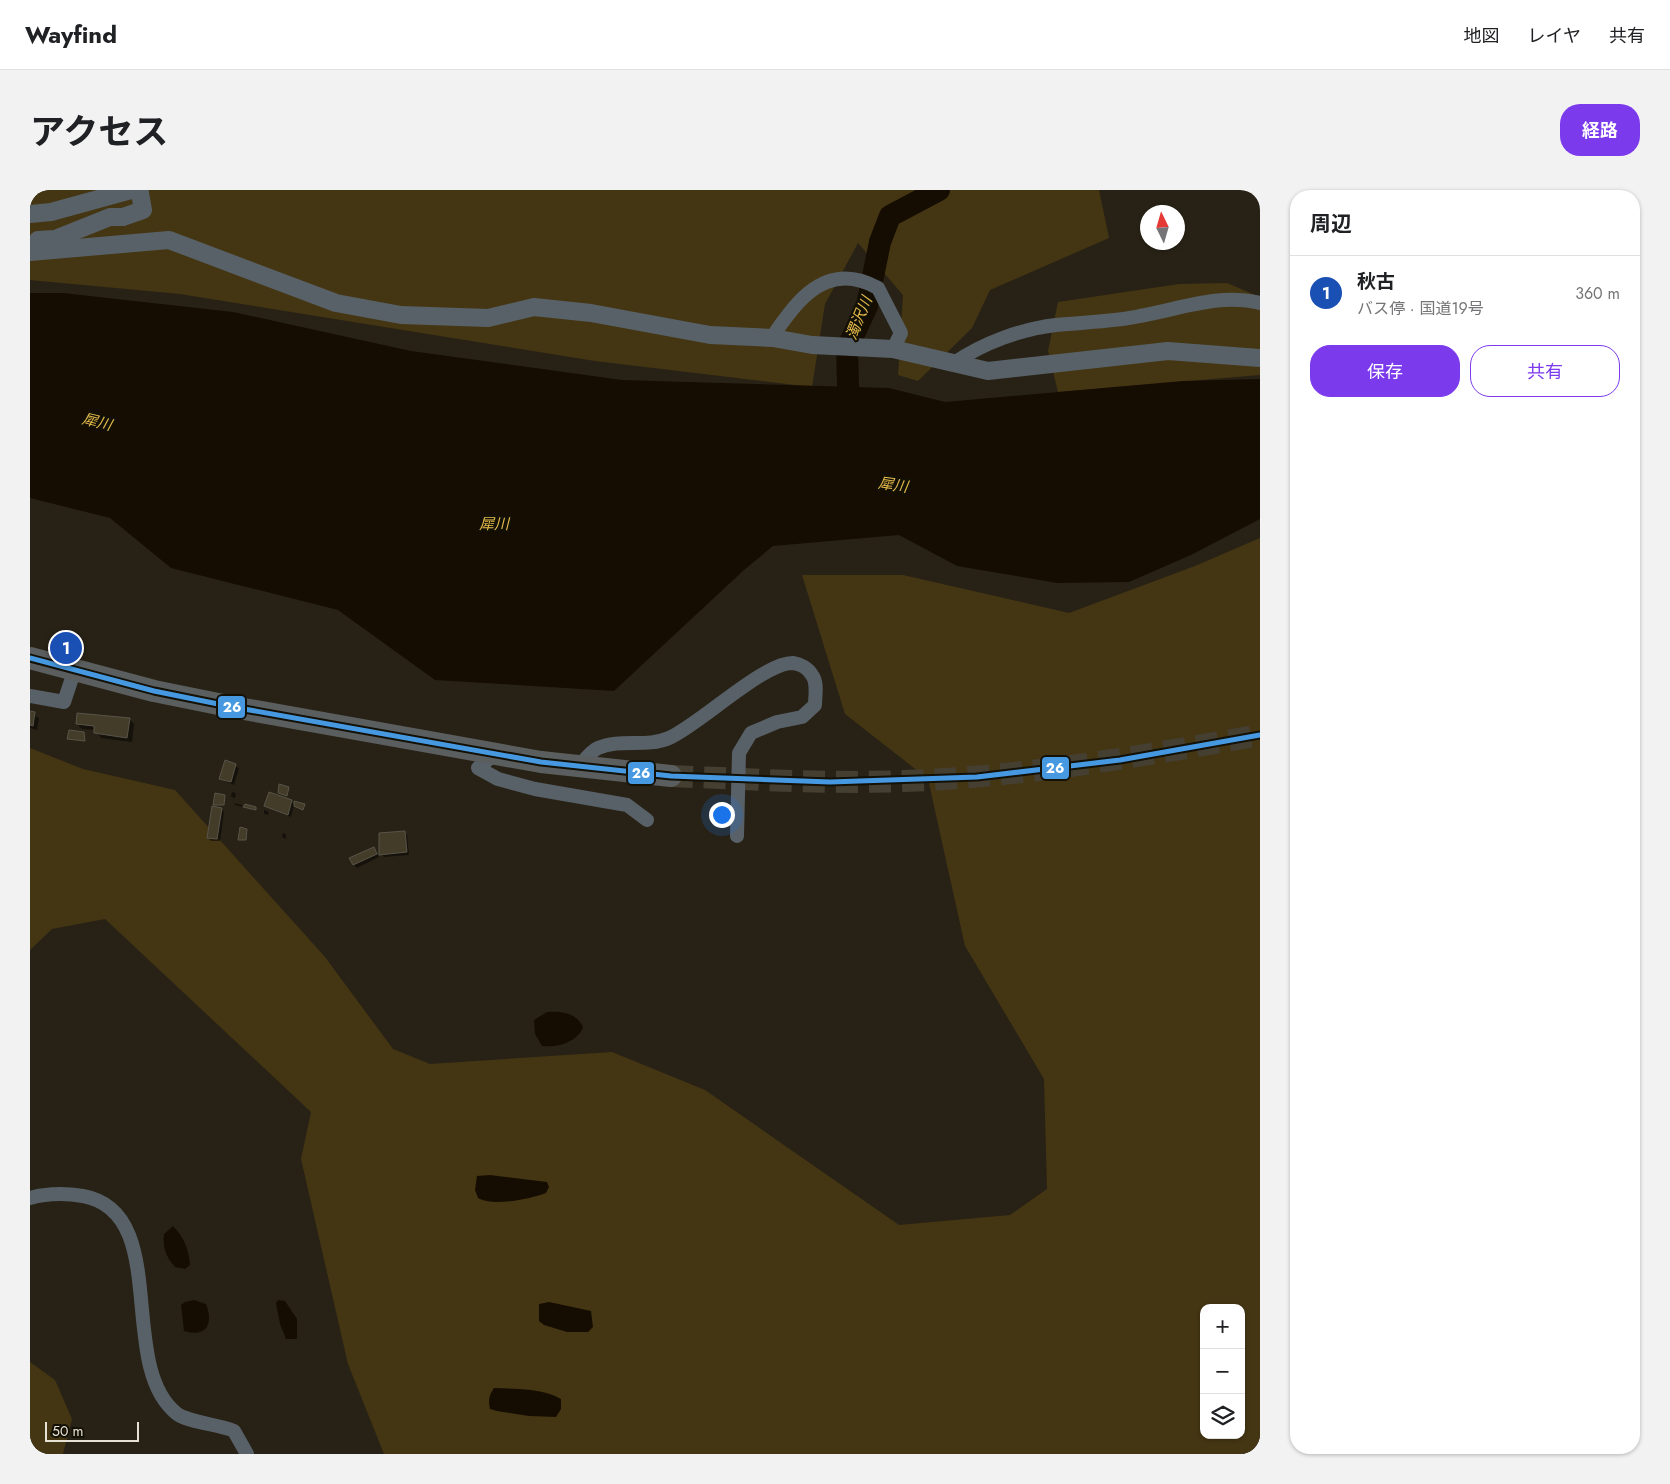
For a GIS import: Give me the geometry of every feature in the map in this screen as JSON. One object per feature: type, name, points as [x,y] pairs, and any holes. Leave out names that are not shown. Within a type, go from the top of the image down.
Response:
[{"type":"highway","points":[[30,658],[154,691],[233,707],[496,753],[579,766],[671,776]]},
{"type":"street","points":[[30,214],[51,212],[132,190],[140,193],[143,210],[123,218],[110,217],[55,239],[30,241]]},
{"type":"street","points":[[30,252],[169,240],[336,303],[401,315],[488,318],[534,307],[591,313],[710,335],[773,338],[812,344],[893,349],[988,371],[1168,351],[1260,358]]},
{"type":"street","points":[[773,338],[793,308],[812,289],[823,282],[853,278],[878,288],[901,333],[893,349]]},
{"type":"street","points":[[954,363],[989,344],[1054,325],[1138,317],[1203,302],[1242,299],[1260,303]]},
{"type":"street","points":[[579,766],[597,748],[624,744],[650,744],[669,738],[729,696],[774,669],[792,663],[803,666],[812,675],[815,682],[815,704],[802,717],[777,722],[750,733],[739,753],[737,836]]},
{"type":"street","points":[[30,696],[64,702],[75,669]]},
{"type":"street","points":[[496,753],[478,768],[498,779],[535,789],[627,805],[647,820]]},
{"type":"street","points":[[30,1198],[63,1192],[94,1198],[120,1217],[134,1248],[150,1365],[159,1393],[177,1414],[234,1431],[247,1454]]},
{"type":"shaded area","points":[[30,190],[1099,190],[1109,238],[990,290],[972,328],[918,381],[898,375],[903,295],[858,243],[825,304],[812,387],[595,361],[180,294],[30,280]]},
{"type":"shaded area","points":[[1227,283],[1260,297],[1260,375],[1058,392],[1048,351],[1058,302],[1179,284]]},
{"type":"shaded area","points":[[1260,538],[1260,1454],[384,1454],[348,1364],[301,1159],[311,1112],[105,919],[52,929],[30,950],[30,748],[83,769],[175,790],[325,957],[393,1049],[430,1064],[612,1052],[705,1090],[899,1225],[1010,1215],[1047,1189],[1044,1079],[965,946],[928,779],[845,714],[802,575],[903,575],[1069,613],[1195,566]]},
{"type":"shaded area","points":[[30,1362],[55,1380],[72,1419],[63,1454],[30,1454]]},
{"type":"water","name":"犀川","points":[[30,293],[63,293],[233,312],[411,351],[622,380],[889,388],[945,402],[1183,381],[1260,379],[1260,519],[1191,555],[1129,582],[1057,583],[957,566],[899,535],[773,546],[744,570],[614,691],[435,680],[338,610],[171,568],[110,518],[30,498]]},
{"type":"water","points":[[547,1012],[568,1014],[577,1019],[583,1027],[577,1037],[560,1045],[542,1046],[535,1034],[534,1020]]},
{"type":"water","points":[[490,1175],[547,1182],[549,1187],[546,1193],[531,1198],[502,1202],[485,1201],[478,1198],[475,1190],[477,1176]]},
{"type":"water","points":[[173,1226],[183,1239],[187,1249],[190,1265],[185,1269],[175,1267],[164,1248],[164,1234]]},
{"type":"water","points":[[194,1300],[206,1304],[209,1318],[206,1328],[198,1333],[184,1331],[181,1305]]},
{"type":"water","points":[[278,1300],[285,1301],[297,1319],[297,1339],[286,1339],[280,1324],[276,1303]]},
{"type":"water","points":[[549,1302],[591,1311],[593,1327],[588,1332],[567,1332],[544,1325],[539,1321],[539,1304]]},
{"type":"water","points":[[494,1388],[529,1390],[554,1395],[561,1399],[561,1409],[556,1417],[529,1416],[490,1409],[489,1398]]},
{"type":"building","points":[[30,711],[35,712],[33,726],[30,725]]},
{"type":"building","points":[[77,713],[130,718],[127,738],[94,733],[94,726],[76,724]]},
{"type":"building","points":[[69,730],[84,732],[85,741],[67,739]]},
{"type":"building","points":[[225,760],[236,764],[231,782],[219,779]]},
{"type":"building","points":[[279,784],[289,787],[287,796],[278,793]]},
{"type":"building","points":[[269,792],[292,800],[288,815],[264,806]]},
{"type":"building","points":[[215,793],[225,795],[224,805],[213,805]]},
{"type":"building","points":[[294,801],[305,804],[303,810],[294,806]]},
{"type":"building","points":[[245,804],[256,807],[256,810],[243,807]]},
{"type":"building","points":[[212,806],[222,808],[217,839],[207,838]]},
{"type":"building","points":[[240,827],[247,829],[246,840],[238,840]]},
{"type":"building","points":[[405,831],[407,852],[379,855],[379,833]]},
{"type":"building","points":[[374,847],[377,854],[353,865],[349,858]]},
{"type":"waterway","name":"濁沢川","points":[[849,418],[847,349],[867,306],[880,242],[890,216],[939,190]]},
{"type":"tunnel","points":[[671,776],[845,782],[948,779],[1082,764],[1260,735]]},
{"type":"transit line","name":"26","points":[[30,658],[154,691],[233,707],[541,762],[671,776],[830,782],[977,777],[1120,760],[1260,735]]},
{"type":"place","name":"秋古","points":[[66,648]]}]
